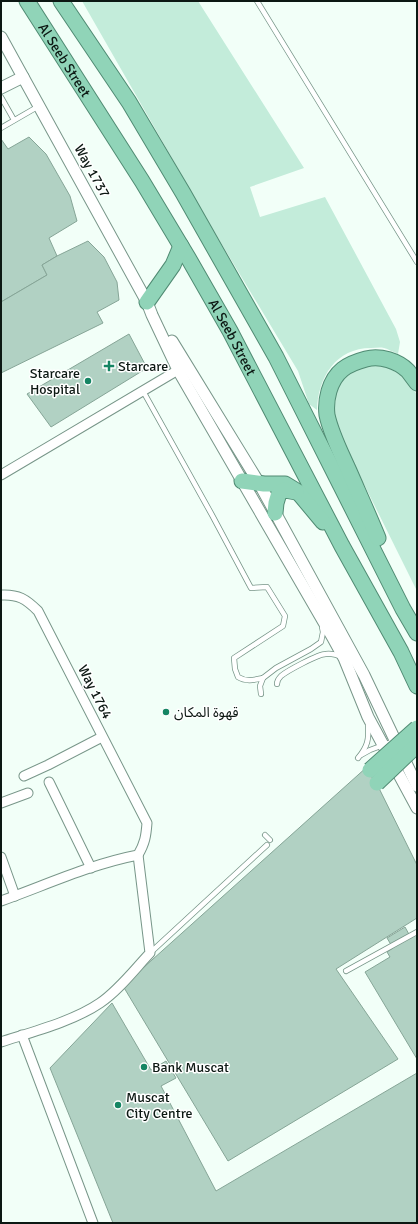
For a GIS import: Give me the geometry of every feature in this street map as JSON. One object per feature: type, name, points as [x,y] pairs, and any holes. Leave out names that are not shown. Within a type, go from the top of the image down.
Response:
[{"type":"highway","name":"Al Seeb Street","points":[[27,1],[123,149],[182,246],[230,331],[342,546],[401,652],[417,686]]},
{"type":"highway","name":"Al Seeb Street","points":[[61,1],[129,102],[183,193],[276,357],[417,633]]},
{"type":"highway","points":[[147,302],[173,265],[182,246]]},
{"type":"highway","points":[[403,608],[402,592],[334,437],[327,414],[327,399],[331,383],[336,374],[344,367],[356,361],[372,357],[399,364],[408,371],[417,383]]},
{"type":"highway","points":[[242,481],[285,484],[298,492],[342,546]]},
{"type":"highway","points":[[275,513],[279,493],[285,490],[298,492]]},
{"type":"highway","points":[[370,770],[417,728]]},
{"type":"highway","points":[[377,783],[417,745]]},
{"type":"street","name":"Way 1737","points":[[1,38],[147,302]]},
{"type":"street","points":[[1,88],[23,76]]},
{"type":"street","points":[[147,302],[178,370],[344,658],[368,717],[382,746],[413,798],[417,808]]},
{"type":"street","points":[[147,302],[158,315],[184,362],[259,483],[364,675],[417,786]]},
{"type":"street","points":[[1,475],[178,370]]},
{"type":"street","name":"Way 1764","points":[[1,595],[11,594],[21,598],[29,602],[38,611],[147,823],[144,845],[138,855]]},
{"type":"street","points":[[24,776],[102,737]]},
{"type":"street","points":[[49,782],[91,868]]},
{"type":"street","points":[[1,803],[28,793]]},
{"type":"street","points":[[1,901],[91,868],[138,855],[150,953],[115,991],[84,1013],[1,1042]]},
{"type":"street","points":[[1,857],[15,896]]},
{"type":"street","points":[[22,1035],[93,1223]]},
{"type":"lane","points":[[257,1],[417,262]]},
{"type":"lane","points":[[1,97],[14,120]]},
{"type":"lane","points":[[1,128],[39,106]]},
{"type":"lane","points":[[143,391],[251,588],[267,587],[285,616],[283,626],[234,658],[235,669],[238,677],[243,680],[263,678],[276,668],[312,649],[321,642],[323,632],[319,613]]},
{"type":"lane","points":[[277,684],[277,681],[281,676],[317,657],[326,654],[336,654],[344,658]]},
{"type":"lane","points":[[261,694],[260,686],[263,678]]},
{"type":"lane","points":[[368,717],[369,736],[367,745],[359,757],[370,750],[396,740]]},
{"type":"lane","points":[[150,953],[269,842],[265,835]]},
{"type":"lane","points":[[346,972],[417,932]]},
{"type":"green space","points":[[82,1],[198,1],[304,168],[250,187],[260,217],[325,197],[396,329],[400,342],[398,354],[386,348],[359,349],[348,353],[331,367],[325,376],[318,398],[317,410],[309,404],[298,371],[212,228]]},
{"type":"green space","points":[[364,365],[381,365],[393,370],[407,381],[417,395],[417,591],[344,444],[336,423],[333,401],[341,378]]},
{"type":"building","points":[[29,137],[46,154],[70,196],[77,221],[49,238],[57,256],[42,265],[47,275],[1,302],[1,139],[8,149]]},
{"type":"building","points":[[88,241],[104,257],[117,282],[119,300],[97,312],[103,323],[1,373],[1,302],[47,275],[42,265]]},
{"type":"building","name":"Starcare Hospital","points":[[129,334],[147,368],[51,427],[27,394]]},
{"type":"building","points":[[368,766],[417,865],[417,918],[336,969],[398,1059],[228,1161],[123,986]]},
{"type":"building","points":[[405,927],[411,938],[417,934],[417,1059],[365,972],[390,957],[387,952],[393,948],[387,938]]},
{"type":"building","name":"Muscat City Centre","points":[[112,1003],[151,1070],[166,1061],[176,1078],[161,1086],[216,1191],[417,1073],[417,1223],[113,1223],[50,1068]]},
{"type":"place","name":"Starcare","points":[[109,366]]},
{"type":"place","name":"Starcare Hospital","points":[[88,381]]},
{"type":"place","name":"قهوة المكان","points":[[166,712]]},
{"type":"place","name":"Bank Muscat","points":[[144,1067]]},
{"type":"place","name":"Muscat City Centre","points":[[118,1105]]}]
